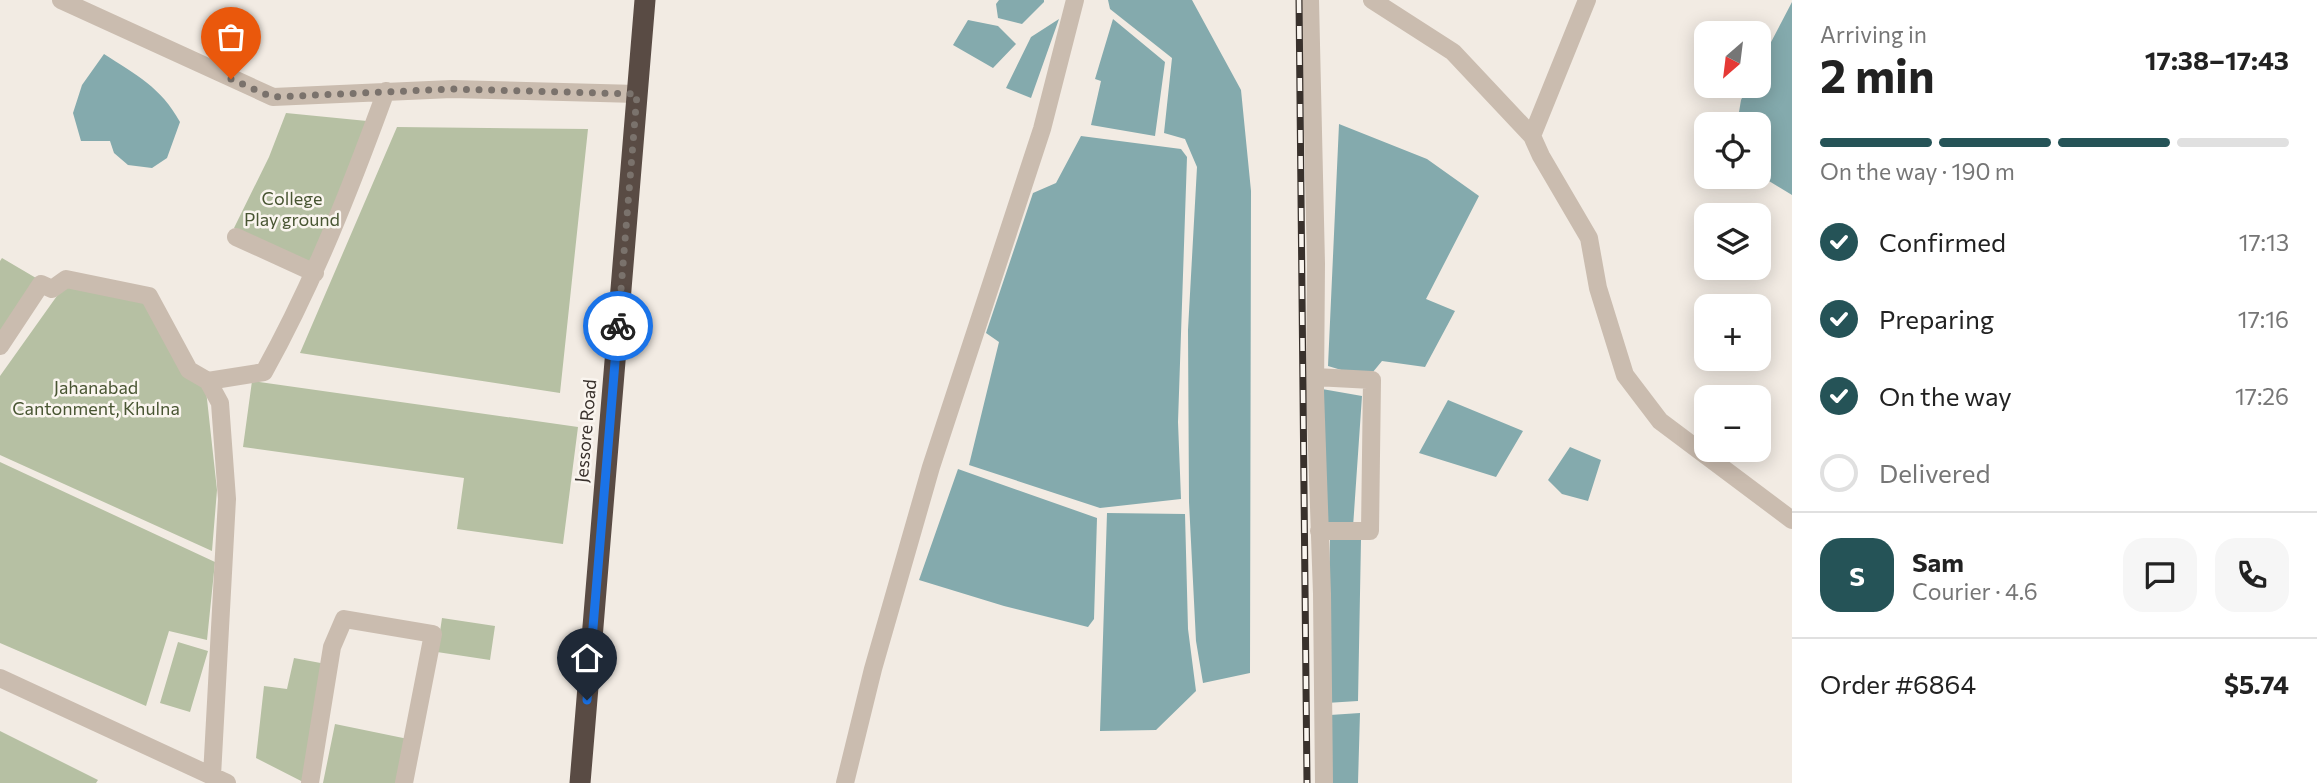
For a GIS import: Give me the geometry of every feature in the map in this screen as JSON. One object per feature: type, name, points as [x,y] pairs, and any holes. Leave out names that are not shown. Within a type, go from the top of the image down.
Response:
[{"type":"highway","name":"Jessore Road","points":[[580,783],[645,0]]},
{"type":"street","points":[[61,0],[272,97],[452,89],[637,94]]},
{"type":"street","points":[[845,783],[873,669],[931,467],[1041,129],[1074,0]]},
{"type":"street","points":[[1310,0],[1324,783]]},
{"type":"street","points":[[1372,0],[1453,52],[1532,136],[1589,238],[1598,288],[1625,375],[1660,421],[1792,520]]},
{"type":"street","points":[[1532,136],[1587,0]]},
{"type":"street","points":[[208,381],[264,372],[315,273],[386,91]]},
{"type":"street","points":[[236,237],[315,273]]},
{"type":"street","points":[[0,346],[41,284],[52,289],[66,279],[149,296],[190,370],[208,381],[220,403],[227,499],[220,780],[0,678]]},
{"type":"street","points":[[1315,377],[1372,380],[1370,531],[1319,531]]},
{"type":"street","points":[[310,783],[332,647],[344,619],[432,634],[404,783]]},
{"type":"green space","name":"College Play ground","points":[[286,113],[367,121],[312,267],[234,228],[269,157]]},
{"type":"green space","points":[[397,127],[588,129],[560,393],[300,353]]},
{"type":"green space","name":"Jahanabad Cantonment, Khulna","points":[[2,258],[36,278],[0,336],[0,261]]},
{"type":"green space","name":"Jahanabad Cantonment, Khulna","points":[[64,286],[143,300],[206,390],[217,490],[212,551],[0,455],[0,376]]},
{"type":"green space","points":[[252,381],[578,427],[563,544],[457,529],[464,478],[243,447]]},
{"type":"green space","points":[[0,462],[215,562],[207,640],[169,631],[146,706],[0,643]]},
{"type":"green space","points":[[442,618],[495,626],[490,660],[437,652]]},
{"type":"green space","points":[[178,642],[208,651],[190,712],[160,703]]},
{"type":"green space","points":[[294,658],[326,664],[305,783],[256,758],[264,686],[287,689]]},
{"type":"green space","points":[[335,724],[408,739],[400,783],[323,783]]},
{"type":"green space","points":[[0,731],[98,780],[96,783],[0,783]]},
{"type":"water","points":[[999,0],[1044,2],[1022,24],[998,18],[996,4]]},
{"type":"water","points":[[1108,0],[1192,0],[1241,90],[1251,191],[1250,673],[1203,683],[1196,641],[1189,502],[1188,330],[1197,167],[1185,139],[1164,133],[1172,58],[1110,9]]},
{"type":"water","points":[[1792,2],[1792,195],[1771,182],[1771,112],[1739,112],[1742,98],[1771,98],[1771,42]]},
{"type":"water","points":[[1059,19],[1031,98],[1006,88],[1031,37]]},
{"type":"water","points":[[1113,19],[1165,62],[1155,136],[1091,125],[1101,81],[1095,79]]},
{"type":"water","points":[[968,20],[998,26],[1016,44],[993,68],[953,45]]},
{"type":"water","points":[[104,54],[156,91],[180,122],[167,158],[152,168],[128,165],[114,153],[110,141],[81,141],[73,113],[82,85]]},
{"type":"water","points":[[1339,124],[1427,159],[1479,196],[1426,299],[1455,311],[1425,367],[1382,361],[1368,378],[1328,366]]},
{"type":"water","points":[[1081,136],[1181,149],[1187,157],[1178,422],[1181,499],[1100,508],[969,465],[999,342],[986,333],[1033,193],[1056,183]]},
{"type":"water","points":[[1322,389],[1362,396],[1353,527],[1322,524]]},
{"type":"water","points":[[1448,400],[1523,431],[1496,477],[1419,453]]},
{"type":"water","points":[[1570,447],[1601,460],[1588,501],[1562,494],[1548,480]]},
{"type":"water","points":[[958,469],[1097,518],[1094,619],[1088,627],[1004,606],[919,580]]},
{"type":"water","points":[[1107,513],[1185,514],[1188,629],[1196,691],[1156,730],[1100,731]]},
{"type":"water","points":[[1330,538],[1361,540],[1358,701],[1326,703]]},
{"type":"water","points":[[1360,713],[1358,783],[1329,783],[1330,715]]},
{"type":"railway","points":[[1299,0],[1307,783]]},
{"type":"way so far","points":[[231,79],[272,97],[452,89],[637,94],[618,326]]},
{"type":"route","points":[[587,700],[618,326]]}]
